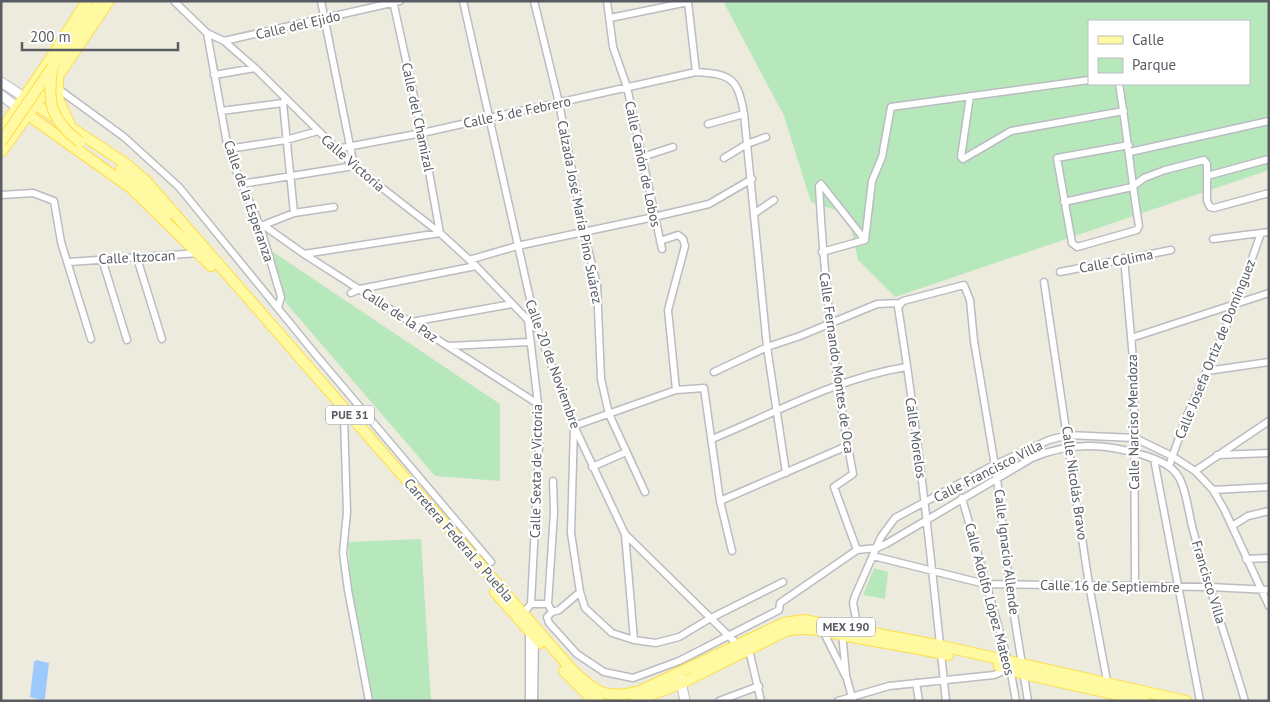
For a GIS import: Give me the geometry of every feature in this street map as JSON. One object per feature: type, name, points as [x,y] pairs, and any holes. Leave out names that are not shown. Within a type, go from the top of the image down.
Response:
[{"type":"main road","points":[[87,1],[55,70],[50,86],[52,109],[64,129],[80,142],[117,165],[150,193],[183,237]]},
{"type":"main road","points":[[1,152],[35,104],[100,1]]},
{"type":"main road","points":[[1,142],[109,1]]},
{"type":"main road","points":[[55,70],[60,106],[73,134],[60,138],[57,128],[68,126]]},
{"type":"main road","points":[[16,129],[4,126],[24,97],[55,70]]},
{"type":"main road","name":"Carretera Federal a Puebla","points":[[1,82],[125,163],[146,181],[201,251],[533,630],[574,682],[599,701]]},
{"type":"main road","name":"Carretera Federal a Puebla","points":[[1,96],[131,188],[183,237],[201,251],[330,391],[346,415]]},
{"type":"main road","name":"Carretera Federal a Puebla","points":[[635,701],[738,645],[785,627],[796,629],[823,626],[942,650]]},
{"type":"main road","name":"Carretera Federal a Puebla","points":[[545,645],[594,690],[606,696],[622,698],[680,678],[749,650],[785,627]]},
{"type":"main road","name":"Carretera Federal a Puebla","points":[[842,631],[858,630],[1024,669]]},
{"type":"main road","name":"MEX 190","points":[[1024,669],[1108,688],[1186,701]]},
{"type":"main road","points":[[680,678],[685,701]]},
{"type":"main road","name":"MEX 190","points":[[1108,688],[1146,701]]},
{"type":"street","name":"Calle Victoria","points":[[174,1],[207,33],[224,42],[255,68],[284,101],[354,166],[440,233],[476,266],[512,304],[532,320]]},
{"type":"street","points":[[241,184],[354,166],[321,1]]},
{"type":"street","name":"Calle 20 de Noviembre","points":[[463,1],[532,320],[574,426],[625,534],[709,619],[738,645]]},
{"type":"street","name":"Calzada José María Pino Suárez","points":[[534,1],[559,103],[584,233],[597,285],[601,379],[609,414],[645,492]]},
{"type":"street","name":"Calle Cañón de Lobos","points":[[606,1],[613,47],[627,87],[660,241],[678,235],[683,239],[685,246],[668,310],[676,390]]},
{"type":"street","name":"Calle del Ejido","points":[[224,42],[395,2]]},
{"type":"street","name":"Calle del Chamizal","points":[[395,2],[440,233]]},
{"type":"street","points":[[610,18],[688,2],[696,72]]},
{"type":"street","name":"Calle de la Esperanza","points":[[207,33],[228,149],[241,184],[261,225],[281,297],[278,308]]},
{"type":"street","points":[[214,75],[255,68]]},
{"type":"street","name":"Calle 5 de Febrero","points":[[336,149],[422,133],[696,72],[718,73],[731,80],[740,91],[744,114],[768,347],[786,473]]},
{"type":"street","points":[[822,252],[865,240],[872,181],[882,157],[891,107],[1088,80]]},
{"type":"street","points":[[1120,85],[1129,148],[1137,230],[1077,247],[1072,243],[1057,158],[1129,148],[1269,121]]},
{"type":"street","points":[[58,88],[124,136],[180,187],[278,308],[491,562]]},
{"type":"street","points":[[970,96],[961,157],[963,158],[1011,131],[1124,111]]},
{"type":"street","points":[[221,111],[284,101],[289,177],[294,213]]},
{"type":"street","points":[[708,124],[744,114]]},
{"type":"street","points":[[228,149],[286,140],[318,131]]},
{"type":"street","points":[[724,158],[747,144],[766,137]]},
{"type":"street","points":[[642,157],[673,147]]},
{"type":"street","points":[[1207,176],[1269,159]]},
{"type":"street","points":[[1064,202],[1132,187],[1144,178],[1165,170],[1204,160],[1207,164],[1207,201],[1210,207],[1214,208],[1269,193]]},
{"type":"street","points":[[469,260],[517,246],[584,233],[709,204],[752,179]]},
{"type":"street","name":"Calle Fernando Montes de Oca","points":[[857,550],[834,487],[853,474],[838,384],[832,321],[822,252],[820,184],[865,240]]},
{"type":"street","points":[[1,195],[34,193],[54,201],[61,242],[69,262],[91,339]]},
{"type":"street","points":[[755,213],[774,200]]},
{"type":"street","points":[[261,225],[294,213],[334,207]]},
{"type":"street","name":"Calle de la Paz","points":[[261,225],[538,404]]},
{"type":"street","points":[[1213,239],[1269,232]]},
{"type":"street","points":[[304,254],[440,233]]},
{"type":"street","name":"Calle Josefa Ortiz de Domínguez","points":[[1169,466],[1236,304],[1261,233]]},
{"type":"street","points":[[660,241],[662,249]]},
{"type":"street","name":"Calle Colima","points":[[1060,272],[1172,250]]},
{"type":"street","name":"Calle Itzocan","points":[[69,262],[137,258],[201,251]]},
{"type":"street","points":[[137,258],[162,339]]},
{"type":"street","name":"Calle Narciso Mendoza","points":[[1124,258],[1131,338],[1135,438],[1135,586]]},
{"type":"street","points":[[102,259],[127,340]]},
{"type":"street","points":[[351,293],[360,289],[476,266]]},
{"type":"street","name":"Calle Nicolás Bravo","points":[[1044,282],[1090,585],[1108,688]]},
{"type":"street","name":"Calle Ignacio Allende","points":[[900,303],[966,286],[970,300],[974,341],[994,465],[998,478],[1009,584],[1028,701]]},
{"type":"street","points":[[1131,338],[1269,293]]},
{"type":"street","points":[[714,372],[768,347],[800,336],[832,321],[877,304],[900,303]]},
{"type":"street","name":"Calle Morelos","points":[[900,303],[906,367],[926,502],[930,571],[942,650],[946,701]]},
{"type":"street","points":[[411,322],[512,304]]},
{"type":"street","name":"Calle Sexta de Victoria","points":[[531,604],[539,446],[538,404],[530,342],[532,320]]},
{"type":"street","points":[[448,346],[530,342]]},
{"type":"street","points":[[1207,371],[1269,362]]},
{"type":"street","points":[[712,439],[838,384],[880,371],[906,367]]},
{"type":"street","points":[[330,391],[340,382]]},
{"type":"street","points":[[732,551],[720,501],[704,388],[676,390],[574,426],[571,533],[580,592],[585,608],[612,633],[634,640],[656,643],[679,637],[709,619],[783,582]]},
{"type":"street","points":[[346,415],[347,512],[343,553],[369,701]]},
{"type":"street","points":[[1195,471],[1216,455],[1269,421]]},
{"type":"street","name":"Calle Francisco Villa","points":[[858,630],[853,602],[873,556],[895,518],[994,465],[1048,440],[1068,435],[1135,438],[1172,456],[1195,471],[1213,490],[1269,606]]},
{"type":"street","name":"Calle Francisco Villa","points":[[877,548],[1032,458],[1054,449],[1096,445],[1112,446],[1154,459],[1169,466]]},
{"type":"street","points":[[720,501],[847,446]]},
{"type":"street","points":[[592,467],[626,452]]},
{"type":"street","points":[[1216,455],[1269,453]]},
{"type":"street","points":[[1154,459],[1200,701]]},
{"type":"street","name":"Francisco Villa","points":[[1169,466],[1179,476],[1245,701]]},
{"type":"street","points":[[552,612],[548,604],[554,512],[553,481]]},
{"type":"street","points":[[1213,490],[1269,487]]},
{"type":"street","name":"Calle Adolfo López Mateos","points":[[962,498],[1008,665],[1016,701]]},
{"type":"street","points":[[1232,526],[1248,516],[1269,511]]},
{"type":"street","points":[[625,534],[634,640]]},
{"type":"street","points":[[785,627],[779,610],[780,603],[857,550],[877,548]]},
{"type":"street","name":"Calle 16 de Septiembre","points":[[873,556],[985,584],[1210,587],[1269,590]]},
{"type":"street","points":[[1246,559],[1269,558]]},
{"type":"street","points":[[580,592],[559,610],[552,612],[547,617],[549,623],[577,654],[604,672],[633,678],[679,661],[779,610]]},
{"type":"street","points":[[520,616],[531,604],[548,604]]},
{"type":"street","points":[[823,626],[847,679]]},
{"type":"street","points":[[529,701],[533,630]]},
{"type":"street","points":[[533,630],[534,701]]},
{"type":"street","points":[[842,631],[847,679],[852,698]]},
{"type":"street","points":[[749,650],[761,701]]},
{"type":"street","points":[[838,701],[889,686],[994,675],[1008,665]]},
{"type":"street","points":[[916,683],[918,701]]},
{"type":"street","points":[[719,701],[758,686]]},
{"type":"green space","points":[[723,1],[1269,1],[1269,170],[895,297],[858,260],[848,214],[811,202],[784,116]]},
{"type":"green space","points":[[267,248],[500,404],[500,481],[435,476],[286,303]]},
{"type":"green space","points":[[421,539],[431,701],[373,701],[351,590],[348,542]]},
{"type":"green space","points":[[874,568],[888,572],[885,599],[863,595]]},
{"type":"water","points":[[36,660],[49,663],[45,698],[43,700],[30,697],[34,662]]}]
